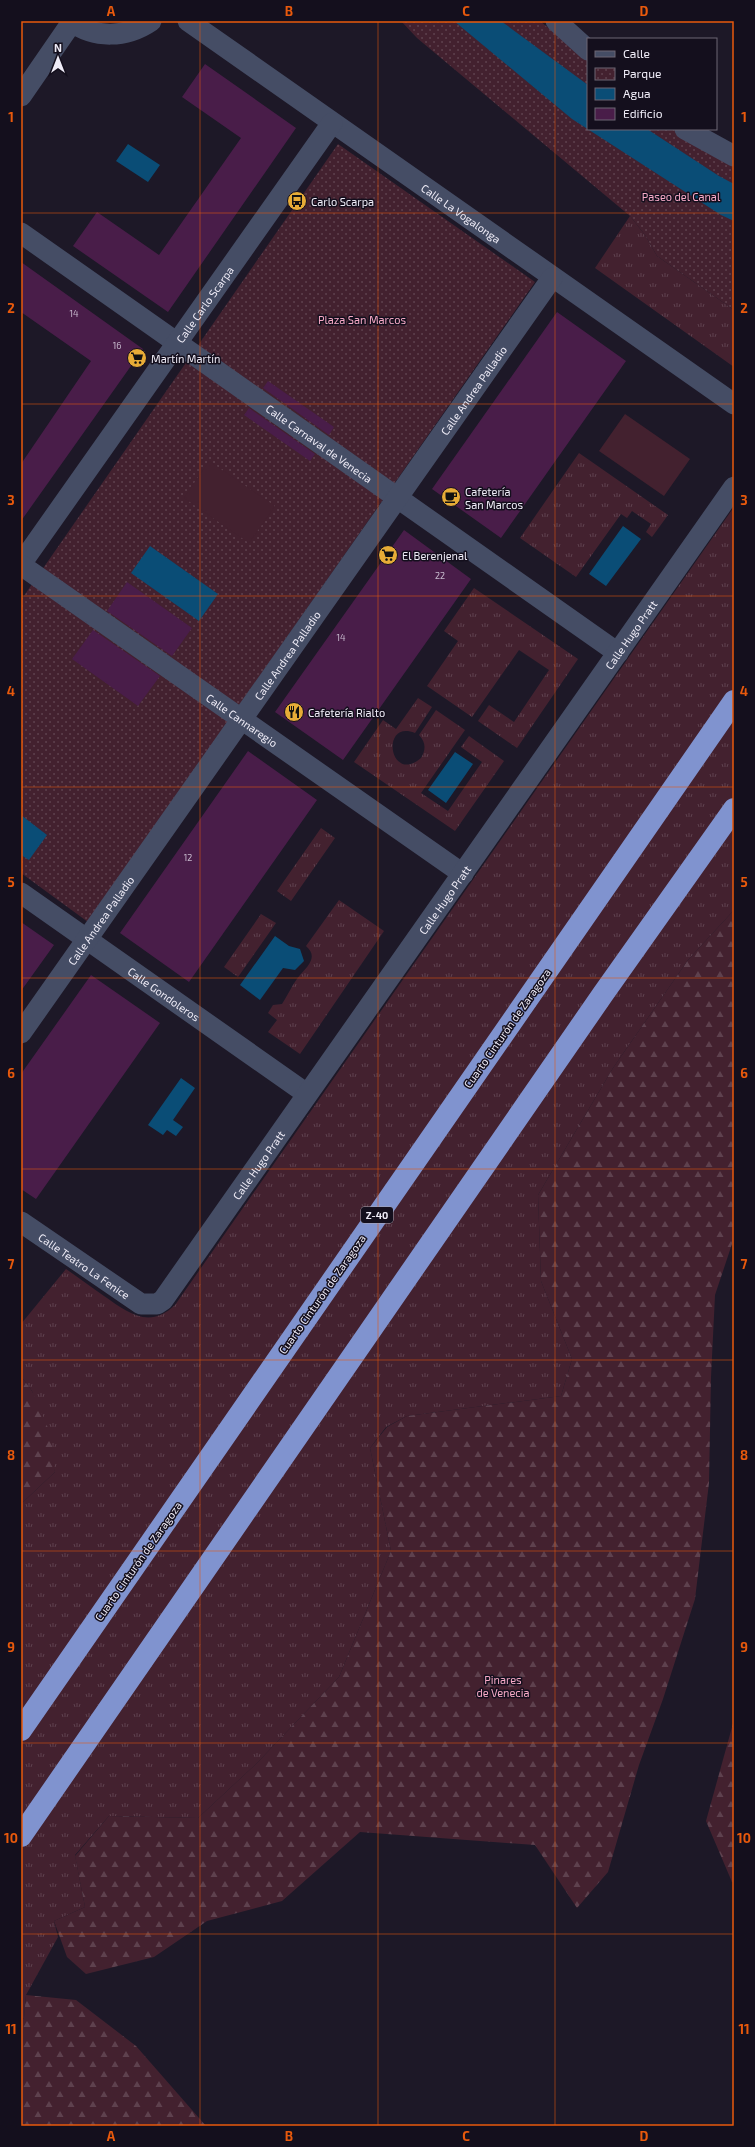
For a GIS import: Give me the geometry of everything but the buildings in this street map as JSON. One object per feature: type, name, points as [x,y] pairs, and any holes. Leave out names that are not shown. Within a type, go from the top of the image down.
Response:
[{"type":"highway","name":"Cuarto Cinturón de Zaragoza","points":[[21,1730],[734,701]]},
{"type":"highway","points":[[21,1836],[603,994],[734,809]]},
{"type":"street","points":[[21,96],[71,22],[99,34],[114,35],[129,32],[151,21]]},
{"type":"street","name":"Calle La Vogalonga","points":[[188,21],[552,278],[734,404]]},
{"type":"street","points":[[556,21],[587,49]]},
{"type":"street","name":"Calle Carlo Scarpa","points":[[21,564],[332,122]]},
{"type":"street","points":[[687,130],[734,156]]},
{"type":"street","name":"Calle Carnaval de Venecia","points":[[21,233],[398,497],[618,654]]},
{"type":"street","name":"Calle Andrea Palladio","points":[[21,1033],[552,278]]},
{"type":"street","name":"Calle Hugo Pratt","points":[[150,1304],[163,1300],[734,487]]},
{"type":"street","name":"Calle Cannaregio","points":[[21,564],[463,874]]},
{"type":"street","name":"Calle Gondoleros","points":[[21,893],[307,1094]]},
{"type":"street","name":"Calle Teatro La Fenice","points":[[21,1222],[133,1299],[141,1304],[150,1304]]},
{"type":"green space","name":"Paseo del Canal","points":[[401,21],[540,21],[587,60],[587,130],[674,130],[734,166],[734,310],[657,256],[645,235],[630,216],[417,38]]},
{"type":"green space","name":"Plaza San Marcos","points":[[338,144],[535,282],[88,922],[21,873],[21,600]]},
{"type":"green space","points":[[630,216],[645,235],[657,256],[734,310],[734,367],[595,268]]},
{"type":"green space","points":[[625,414],[690,459],[664,496],[599,451]]},
{"type":"green space","points":[[579,453],[668,515],[652,537],[646,532],[651,524],[632,511],[627,518],[621,514],[576,577],[520,538]]},
{"type":"green space","points":[[209,461],[275,506],[249,543],[184,498]]},
{"type":"green space","points":[[734,507],[734,910],[688,960],[613,1068],[538,1195],[541,1281],[572,1359],[561,1396],[407,1416],[386,1427],[370,1448],[391,1551],[339,1677],[257,1763],[198,1818],[109,1816],[75,1855],[85,1907],[54,1921],[58,1937],[26,1995],[24,2018],[21,2022],[21,1504],[55,1472],[32,1391],[21,1376],[21,1324],[66,1269],[121,1308],[138,1316],[156,1316],[175,1305]]},
{"type":"green space","points":[[474,588],[578,659],[517,748],[478,721],[489,705],[514,722],[549,670],[519,650],[472,717],[427,686],[458,641],[444,631]]},
{"type":"green space","points":[[418,698],[432,707],[415,733],[404,731],[397,735],[393,742],[393,750],[396,758],[402,764],[410,764],[421,758],[424,752],[424,746],[423,740],[419,735],[436,710],[465,730],[421,793],[448,811],[482,762],[461,747],[469,736],[504,761],[455,831],[354,762],[383,720],[396,729]]},
{"type":"green space","points":[[321,828],[335,838],[291,901],[277,891]]},
{"type":"green space","points":[[339,900],[384,931],[300,1054],[268,1032],[277,1020],[268,1013],[273,1005],[282,1004],[295,982],[310,962],[312,954],[306,946]]},
{"type":"green space","name":"Pinares de Venecia","points":[[734,910],[734,1238],[715,1295],[711,1377],[709,1483],[695,1599],[663,1699],[639,1765],[608,1872],[577,1908],[535,1845],[360,1832],[282,1901],[207,1921],[154,1957],[86,1974],[67,1957],[54,1921],[85,1907],[75,1856],[109,1816],[198,1818],[257,1763],[339,1677],[391,1551],[370,1448],[387,1427],[407,1416],[561,1396],[572,1359],[541,1281],[538,1195],[613,1068],[688,960]]},
{"type":"green space","points":[[261,914],[276,923],[238,977],[224,967]]},
{"type":"green space","points":[[21,1376],[32,1391],[51,1435],[55,1472],[21,1504]]},
{"type":"green space","points":[[734,1720],[734,1883],[732,1882],[706,1821]]},
{"type":"green space","points":[[26,1995],[76,2000],[136,2046],[206,2126],[21,2126],[21,2022],[24,2018]]},
{"type":"water","points":[[454,21],[501,21],[587,84],[587,129],[572,119]]},
{"type":"water","points":[[589,130],[649,130],[719,176],[734,184],[734,221],[721,215]]},
{"type":"water","points":[[128,144],[160,165],[148,182],[116,161]]},
{"type":"water","points":[[623,526],[641,539],[606,586],[589,574]]},
{"type":"water","points":[[150,546],[218,594],[199,621],[131,573]]},
{"type":"water","points":[[455,752],[473,764],[446,803],[428,790]]},
{"type":"water","points":[[21,815],[47,835],[29,860],[21,855]]},
{"type":"water","points":[[275,936],[289,946],[300,949],[304,961],[295,970],[283,968],[260,1000],[240,985]]},
{"type":"water","points":[[181,1078],[195,1088],[173,1120],[183,1127],[176,1136],[167,1130],[163,1135],[148,1125]]},
{"type":"place","name":"Carlo Scarpa","points":[[297,201]]},
{"type":"place","name":"Martín Martín","points":[[137,358]]},
{"type":"place","name":"Cafetería San Marcos","points":[[451,497]]},
{"type":"place","name":"El Berenjenal","points":[[388,555]]},
{"type":"place","name":"Cafetería Rialto","points":[[294,712]]}]
